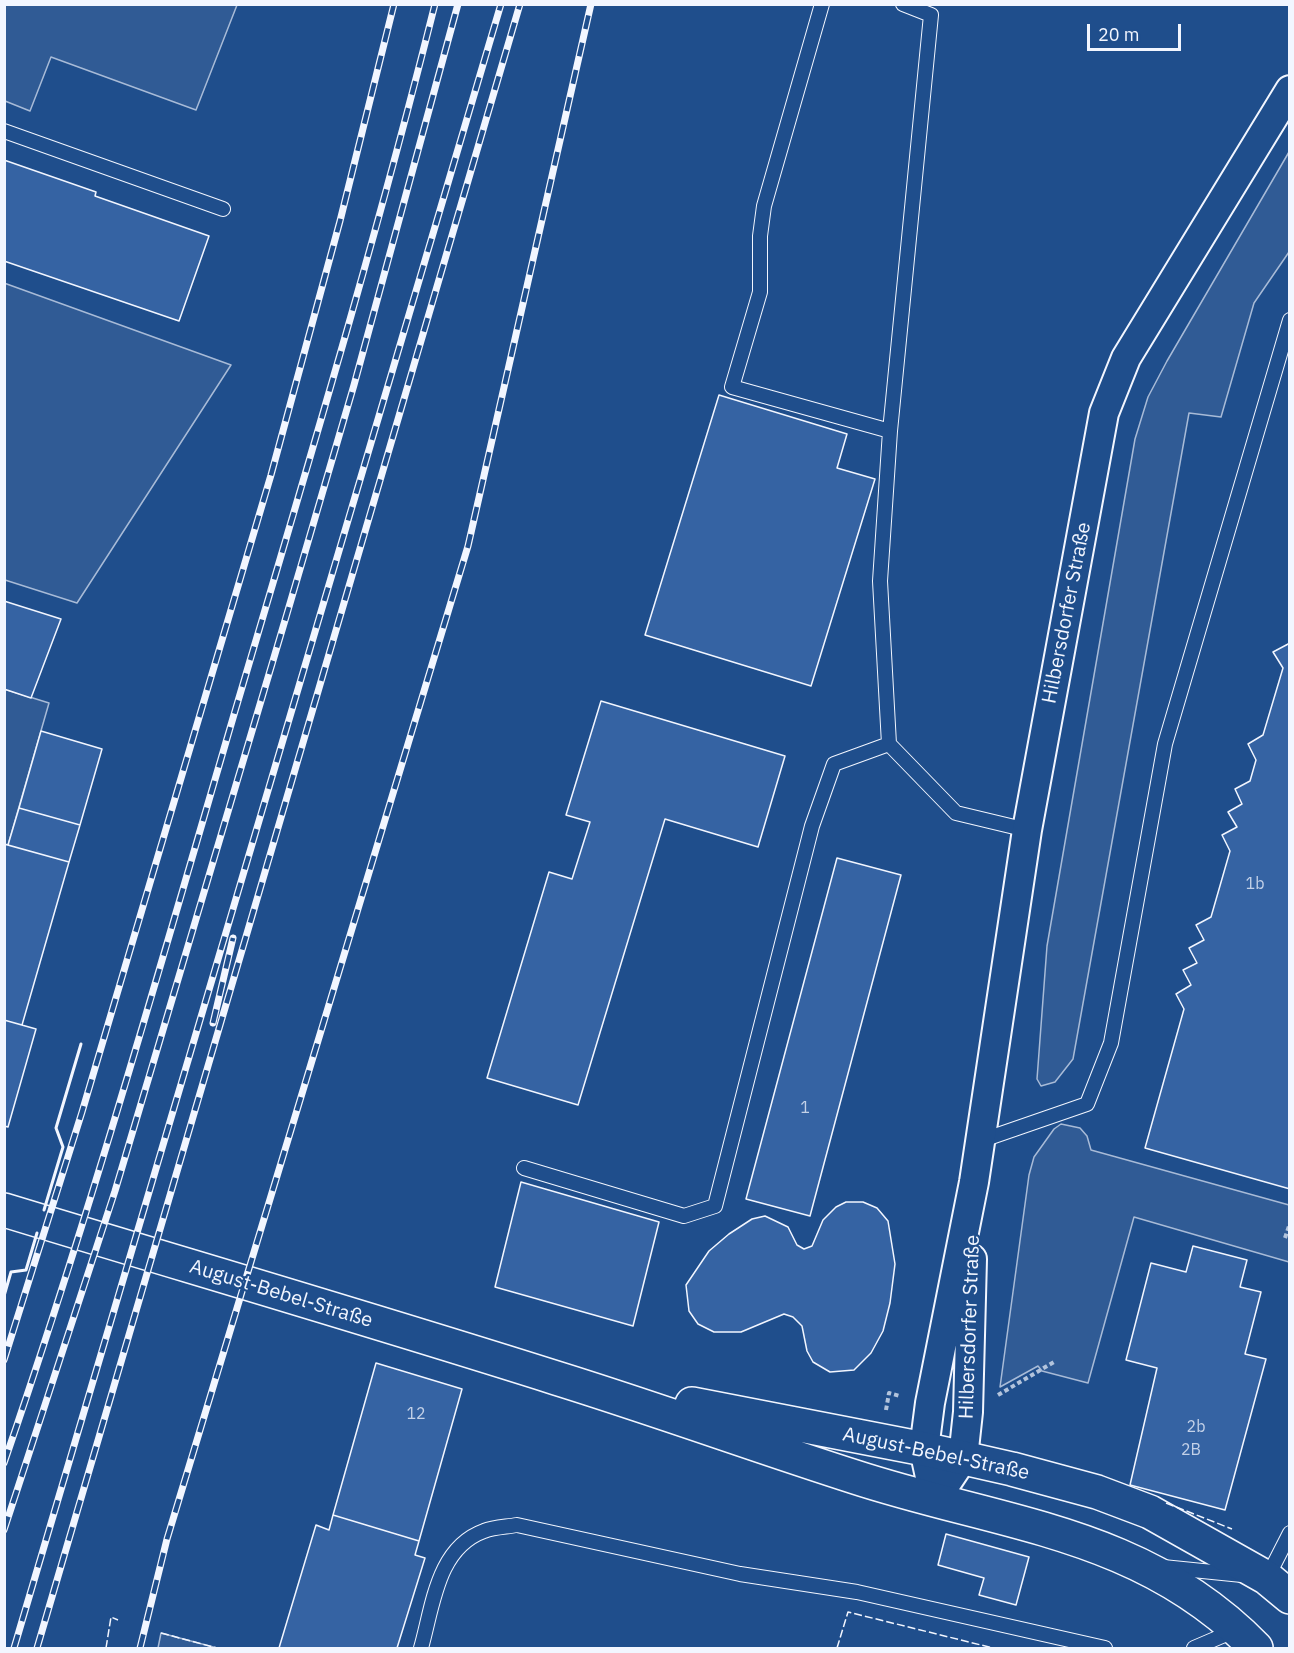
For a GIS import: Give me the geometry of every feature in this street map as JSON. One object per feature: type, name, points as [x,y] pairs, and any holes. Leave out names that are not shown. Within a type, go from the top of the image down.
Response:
[{"type":"main road","name":"August-Bebel-Straße","points":[[4,1210],[558,1378],[858,1478],[1091,1542],[1143,1564],[1203,1601],[1246,1639]]},
{"type":"main road","name":"August-Bebel-Straße","points":[[558,1378],[924,1449],[1097,1492],[1150,1512],[1278,1587]]},
{"type":"street","name":"Hilbersdorfer Straße","points":[[935,1500],[924,1449],[930,1403],[974,1182],[1027,830],[1104,413],[1126,358],[1290,90]]},
{"type":"street","name":"Hilbersdorfer Straße","points":[[935,1500],[963,1458],[968,1412],[974,1182]]},
{"type":"lane","points":[[822,4],[764,206],[760,236],[760,292],[732,387],[890,431]]},
{"type":"lane","points":[[903,4],[931,15],[890,431],[880,581],[889,744],[956,813],[1027,830]]},
{"type":"lane","points":[[4,131],[223,209]]},
{"type":"lane","points":[[980,1141],[1087,1104],[1112,1042],[1165,744],[1290,320]]},
{"type":"lane","points":[[524,1168],[684,1216],[715,1206],[812,826],[834,764],[889,744]]},
{"type":"lane","points":[[421,1648],[446,1562],[463,1542],[485,1531],[517,1525],[740,1574],[857,1592],[1106,1648]]},
{"type":"lane","points":[[1143,1564],[1278,1587],[1290,1533]]},
{"type":"lane","points":[[1194,1648],[1246,1639]]},
{"type":"path","points":[[1285,1238],[1290,1223]]},
{"type":"shaded area","points":[[4,5],[237,5],[196,110],[51,57],[30,111],[5,101]]},
{"type":"shaded area","points":[[1289,152],[1289,252],[1254,303],[1221,417],[1189,413],[1073,1059],[1055,1082],[1041,1086],[1037,1079],[1047,946],[1135,439],[1148,397],[1167,361]]},
{"type":"shaded area","points":[[4,283],[231,365],[77,603],[5,580]]},
{"type":"shaded area","points":[[4,689],[49,703],[8,845],[4,844]]},
{"type":"shaded area","points":[[1061,1124],[1080,1128],[1087,1136],[1091,1150],[1289,1205],[1289,1262],[1134,1217],[1088,1383],[1042,1371],[1038,1366],[1000,1387],[1029,1175],[1034,1157],[1054,1129]]},
{"type":"shaded area","points":[[161,1633],[217,1648],[158,1648]]},
{"type":"building","points":[[4,160],[96,192],[95,196],[209,236],[179,321],[4,261]]},
{"type":"building","points":[[719,395],[847,434],[837,468],[875,479],[811,686],[645,635]]},
{"type":"building","points":[[4,601],[61,619],[31,698],[4,689]]},
{"type":"building","points":[[1290,643],[1290,1189],[1145,1148],[1184,1009],[1176,994],[1191,985],[1183,970],[1197,963],[1189,948],[1204,940],[1196,925],[1211,917],[1230,851],[1222,835],[1237,827],[1228,812],[1242,804],[1235,789],[1250,781],[1256,760],[1248,744],[1263,735],[1283,668],[1273,652]]},
{"type":"building","points":[[601,701],[785,756],[758,847],[665,819],[578,1105],[487,1078],[549,872],[572,879],[590,822],[566,815]]},
{"type":"building","points":[[41,731],[102,749],[80,825],[19,808]]},
{"type":"building","points":[[19,808],[80,825],[69,862],[8,845]]},
{"type":"building","points":[[4,844],[69,862],[22,1025],[4,1020]]},
{"type":"building","points":[[837,858],[901,875],[810,1216],[746,1199]]},
{"type":"building","points":[[4,1020],[36,1029],[8,1127],[4,1126]]},
{"type":"building","points":[[521,1182],[659,1222],[633,1326],[495,1287]]},
{"type":"building","points":[[846,1202],[863,1202],[877,1208],[888,1221],[895,1264],[890,1303],[883,1331],[871,1353],[854,1370],[830,1372],[813,1362],[807,1351],[802,1326],[793,1317],[784,1314],[741,1332],[714,1332],[698,1324],[689,1311],[686,1285],[709,1251],[729,1234],[752,1219],[765,1216],[788,1227],[797,1245],[804,1249],[812,1246],[823,1220],[836,1207]]},
{"type":"building","points":[[1193,1246],[1247,1260],[1240,1287],[1261,1292],[1245,1354],[1266,1359],[1225,1510],[1130,1485],[1157,1368],[1126,1360],[1151,1263],[1186,1272]]},
{"type":"building","points":[[376,1363],[462,1389],[419,1541],[333,1515]]},
{"type":"building","points":[[333,1515],[419,1541],[415,1555],[425,1558],[397,1648],[279,1648],[316,1525],[329,1530]]},
{"type":"building","points":[[946,1534],[1029,1557],[1016,1605],[979,1595],[984,1578],[938,1565]]},
{"type":"railway","points":[[4,1360],[82,1112],[271,475],[340,221],[394,4]]},
{"type":"railway","points":[[4,1463],[95,1185],[151,998],[338,362],[435,4]]},
{"type":"railway","points":[[4,1530],[115,1191],[286,617],[354,385],[458,4]]},
{"type":"railway","points":[[14,1648],[501,4]]},
{"type":"railway","points":[[37,1648],[520,4]]},
{"type":"railway","points":[[140,1648],[167,1539],[468,546],[591,4]]},
{"type":"railway","points":[[213,1023],[233,938]]},
{"type":"fence","points":[[1166,1503],[1232,1529]]},
{"type":"fence","points":[[837,1648],[848,1612],[993,1648]]},
{"type":"fence","points":[[106,1648],[111,1617],[118,1620]]},
{"type":"fence","points":[[161,1633],[217,1648]]},
{"type":"wall","points":[[44,1210],[63,1147],[56,1128],[81,1044]]},
{"type":"wall","points":[[4,1296],[11,1272],[26,1270],[37,1233]]}]
